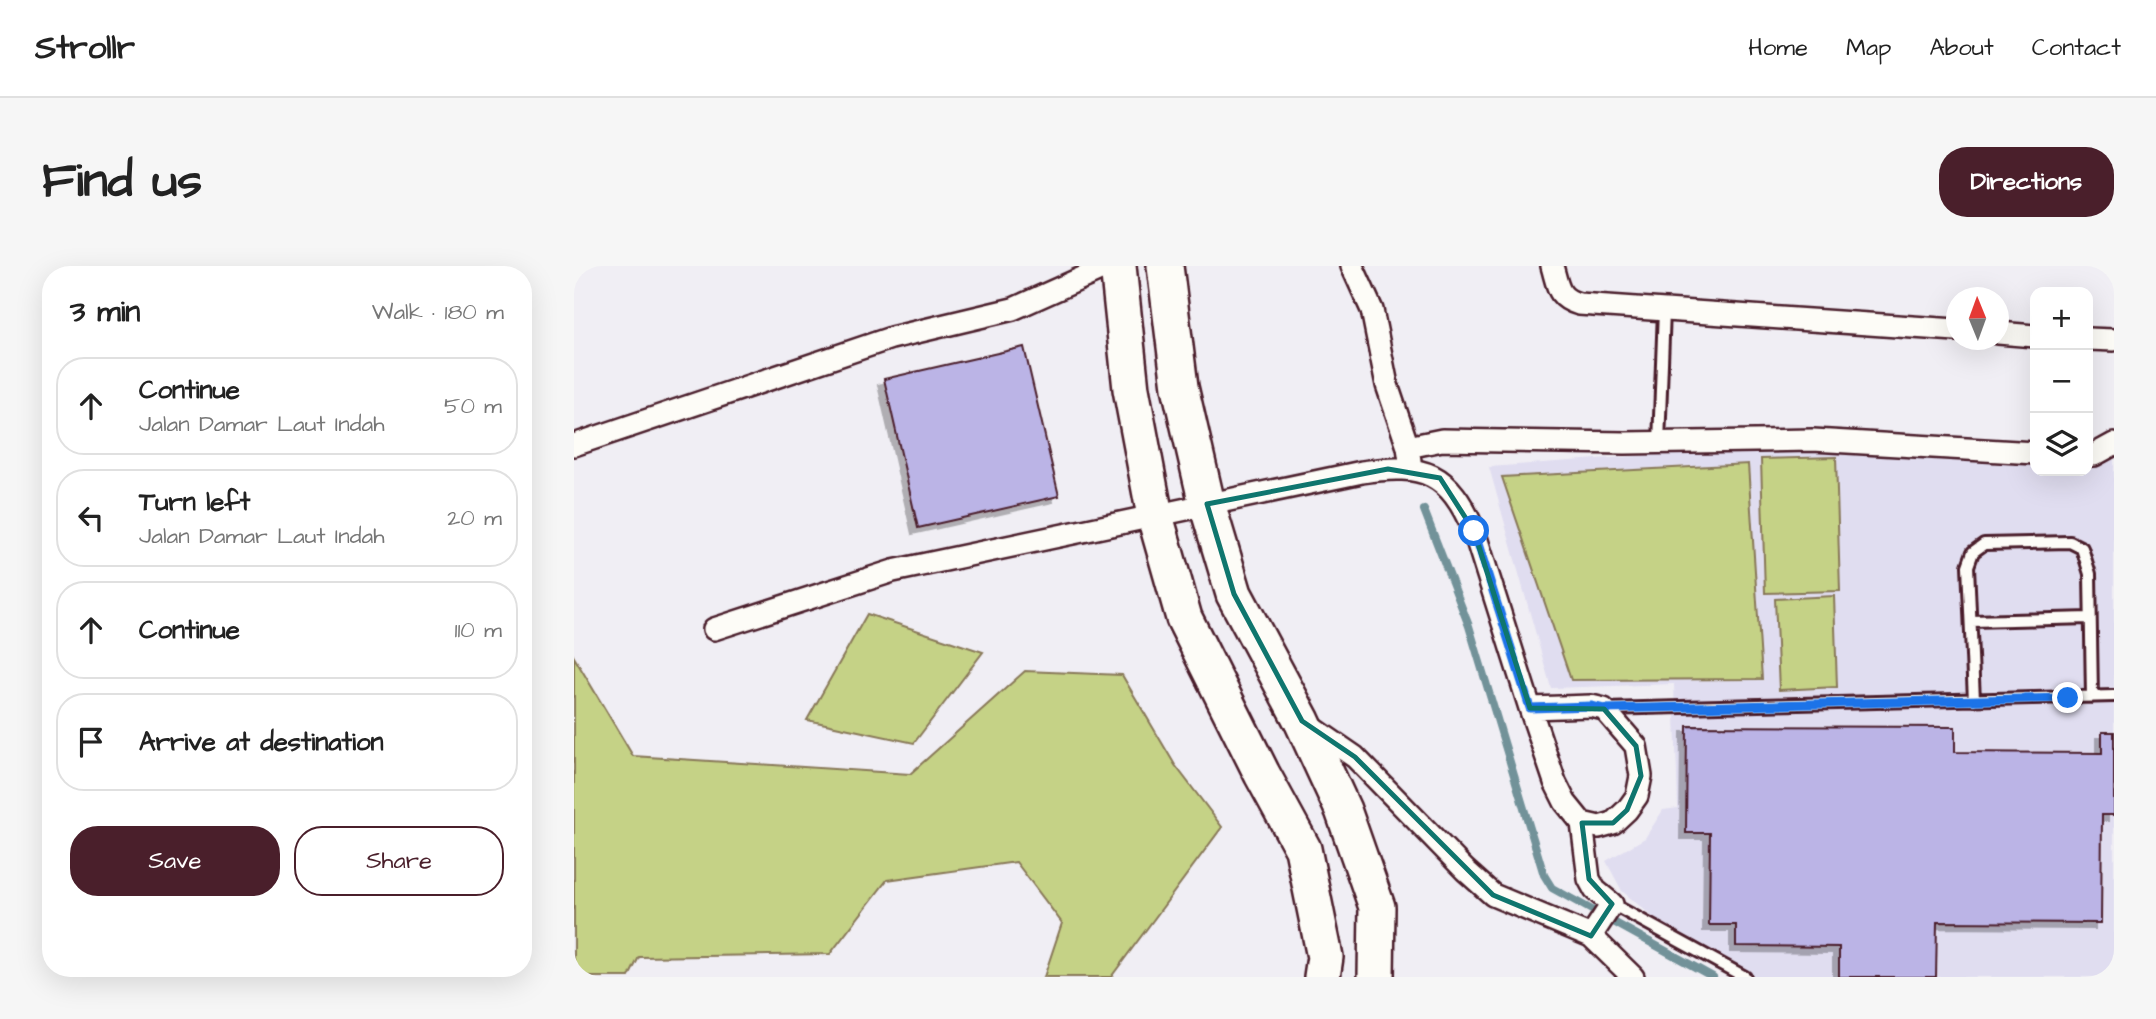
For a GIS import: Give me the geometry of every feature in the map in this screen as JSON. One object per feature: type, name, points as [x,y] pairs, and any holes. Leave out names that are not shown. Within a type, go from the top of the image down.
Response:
[{"type":"highway","points":[[1118,266],[1131,389],[1155,516],[1184,618],[1262,774],[1303,849],[1325,957],[1322,977]]},
{"type":"highway","points":[[1165,266],[1180,387],[1207,504],[1234,594],[1302,721],[1343,810],[1377,907],[1376,977]]},
{"type":"street","points":[[574,445],[891,338],[1013,309],[1109,266]]},
{"type":"street","points":[[1352,266],[1372,310],[1387,386],[1408,447],[1411,470]]},
{"type":"street","points":[[1552,266],[1561,294],[1567,301],[1579,304],[1946,329]]},
{"type":"street","points":[[2009,334],[2030,335]]},
{"type":"street","points":[[2093,339],[2114,340]]},
{"type":"street","points":[[1408,447],[1442,440],[1659,443],[1813,440],[2030,453]]},
{"type":"street","points":[[2093,454],[2114,444]]},
{"type":"street","points":[[714,629],[893,571],[1207,504],[1388,469],[1411,470],[1440,478],[1456,495],[1474,531],[1555,782],[1565,802],[1582,823],[1589,879],[1595,890],[1602,919],[1633,977]]},
{"type":"street","points":[[1530,708],[1591,706],[1604,709],[1636,746],[1641,776],[1637,796],[1627,810],[1612,823],[1599,827],[1582,823]]},
{"type":"street","points":[[1302,721],[1355,757],[1465,870],[1493,895],[1602,919]]},
{"type":"lane","points":[[1659,443],[1664,310]]},
{"type":"lane","points":[[1974,700],[1968,566],[1973,552],[1984,544],[2070,542],[2082,548],[2090,574],[2092,697]]},
{"type":"lane","points":[[1970,621],[2090,618]]},
{"type":"lane","points":[[1604,709],[2114,696]]},
{"type":"lane","points":[[1602,919],[1745,977]]},
{"type":"highlighted area","points":[[1388,469],[1440,478],[1474,531],[1530,708],[1604,709],[1636,746],[1641,776],[1627,810],[1613,823],[1582,823],[1589,879],[1612,904],[1591,936],[1493,895],[1355,757],[1302,721],[1234,594],[1207,504]]},
{"type":"shaded area","points":[[1758,447],[2030,457],[2030,476],[2093,476],[2093,459],[2114,460],[2114,977],[1757,977],[1660,923],[1622,891],[1606,861],[1645,838],[1663,810],[1678,808],[1674,684],[1551,688],[1489,467]]},
{"type":"green space","points":[[1836,457],[1840,591],[1765,593],[1761,459]]},
{"type":"green space","points":[[1748,464],[1762,679],[1571,680],[1502,477]]},
{"type":"green space","points":[[1834,596],[1837,687],[1779,690],[1775,599]]},
{"type":"green space","points":[[867,614],[983,652],[914,743],[807,720]]},
{"type":"green space","points":[[574,657],[633,756],[910,774],[1025,671],[1122,675],[1175,765],[1222,827],[1111,977],[1044,977],[1062,923],[1016,862],[887,880],[830,954],[639,957],[629,977],[574,977]]},
{"type":"building","points":[[1024,347],[1059,496],[918,528],[884,379]]},
{"type":"building","points":[[1687,726],[1955,727],[1955,752],[2102,753],[2102,732],[2114,732],[2114,815],[2102,815],[2101,923],[1937,922],[1936,977],[1839,977],[1839,947],[1736,946],[1736,925],[1709,925],[1710,833],[1686,833]]},
{"type":"waterway","points":[[1424,510],[1469,626],[1544,875],[1552,888],[1713,977]]},
{"type":"route","points":[[1474,531],[1530,708],[1591,706],[1604,709],[2068,698]]}]
